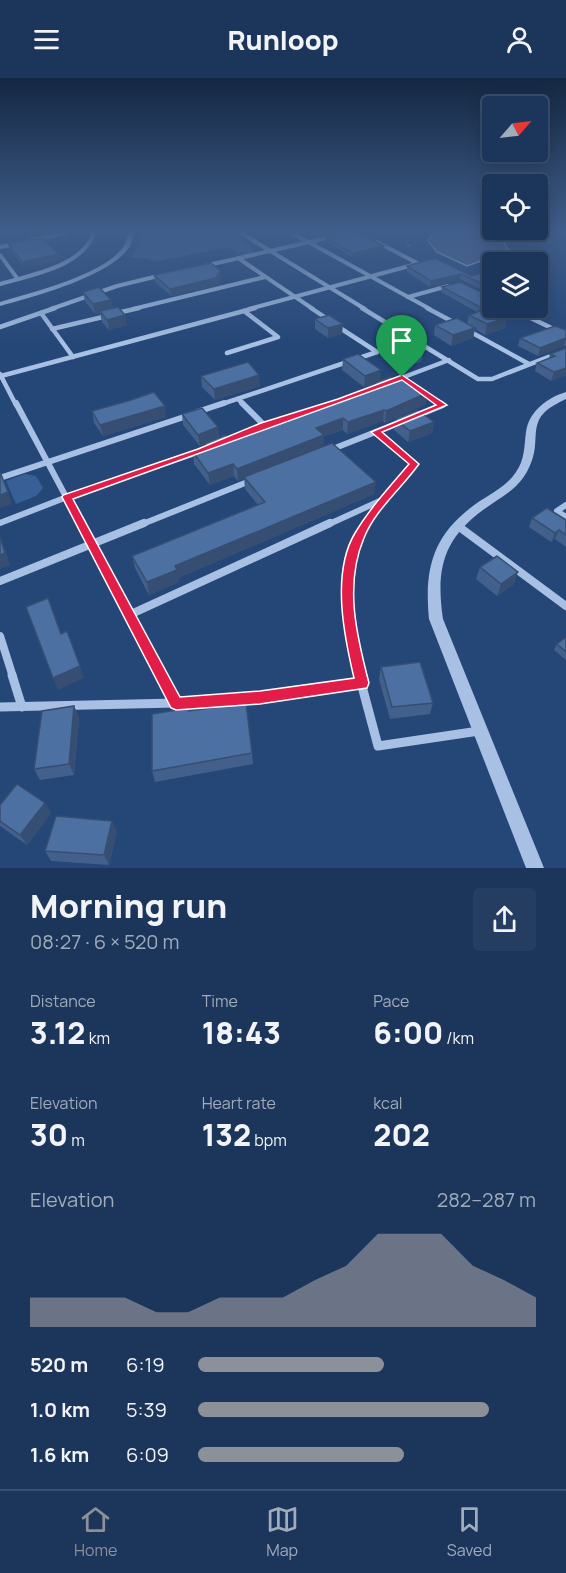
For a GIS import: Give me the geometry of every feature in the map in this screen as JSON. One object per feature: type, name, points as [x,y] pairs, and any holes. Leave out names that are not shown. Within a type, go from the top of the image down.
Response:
[{"type":"street","points":[[11,270],[17,278]]},
{"type":"street","points":[[0,284],[43,270]]},
{"type":"street","points":[[0,304],[94,270]]},
{"type":"street","points":[[0,478],[377,352],[255,270]]},
{"type":"street","points":[[299,270],[478,379],[484,380],[566,351]]},
{"type":"street","points":[[359,270],[529,364]]},
{"type":"street","points":[[176,703],[0,375],[398,270]]},
{"type":"street","points":[[0,327],[117,286],[165,275]]},
{"type":"street","points":[[52,329],[265,277]]},
{"type":"street","points":[[408,297],[449,285]]},
{"type":"street","points":[[226,353],[278,337],[244,311]]},
{"type":"street","points":[[41,313],[73,357]]},
{"type":"street","points":[[531,318],[566,335]]},
{"type":"street","points":[[341,401],[449,360]]},
{"type":"street","points":[[321,453],[443,405],[402,377]]},
{"type":"street","points":[[535,868],[443,638],[433,601],[434,571],[437,556],[446,538],[479,507],[501,493],[519,476],[527,461],[531,423],[536,414],[551,402],[566,395]]},
{"type":"street","points":[[238,399],[264,425]]},
{"type":"street","points":[[228,440],[264,425],[330,404]]},
{"type":"street","points":[[375,432],[415,464],[384,500],[358,536],[348,573],[349,629],[378,746],[480,731]]},
{"type":"street","points":[[0,523],[211,447]]},
{"type":"street","points":[[0,581],[255,479]]},
{"type":"street","points":[[129,615],[384,500]]},
{"type":"street","points":[[566,505],[557,511],[566,517]]},
{"type":"street","points":[[458,526],[566,606]]},
{"type":"street","points":[[0,636],[22,707]]},
{"type":"street","points":[[0,707],[176,703],[260,697],[362,683]]},
{"type":"shaded area","points":[[410,348],[423,356],[421,362],[401,368],[382,355]]},
{"type":"shaded area","points":[[25,474],[36,476],[43,488],[36,496],[16,504],[6,481]]},
{"type":"building","points":[[178,270],[221,271],[216,278],[170,289],[154,275]]},
{"type":"building","points":[[413,270],[459,270],[471,276],[482,273],[482,283],[461,274],[431,281]]},
{"type":"building","points":[[460,282],[482,292],[482,306],[480,307],[442,287]]},
{"type":"building","points":[[99,287],[111,300],[93,304],[83,292]]},
{"type":"building","points":[[118,307],[125,315],[107,320],[100,311]]},
{"type":"building","points":[[482,310],[482,318],[507,318],[487,324],[469,315]]},
{"type":"building","points":[[329,315],[343,324],[328,328],[315,319]]},
{"type":"building","points":[[457,318],[475,328],[453,335],[435,325]]},
{"type":"building","points":[[555,326],[566,330],[566,338],[540,348],[520,338]]},
{"type":"building","points":[[566,348],[566,368],[554,372],[537,363],[555,356],[550,354]]},
{"type":"building","points":[[358,354],[381,370],[365,376],[343,359]]},
{"type":"building","points":[[248,362],[259,375],[214,389],[201,376]]},
{"type":"building","points":[[390,377],[395,381],[404,378],[427,393],[386,411],[348,422],[343,418],[316,428],[324,435],[237,469],[233,464],[208,473],[193,452],[208,447],[205,443],[225,435],[229,439],[361,394],[378,386],[374,383]]},
{"type":"building","points":[[154,392],[165,406],[100,425],[92,411],[131,400]]},
{"type":"building","points":[[202,408],[218,427],[198,435],[182,414]]},
{"type":"building","points":[[418,410],[434,422],[410,431],[395,419]]},
{"type":"building","points":[[332,443],[376,482],[175,566],[177,570],[147,582],[132,556],[265,502],[244,477]]},
{"type":"building","points":[[0,472],[8,492],[0,495]]},
{"type":"building","points":[[547,508],[566,520],[566,535],[559,530],[555,533],[532,518]]},
{"type":"building","points":[[0,537],[5,553],[0,555]]},
{"type":"building","points":[[497,556],[518,572],[501,584],[480,567]]},
{"type":"building","points":[[48,598],[61,634],[67,631],[80,666],[53,678],[26,607]]},
{"type":"building","points":[[566,637],[566,652],[557,644]]},
{"type":"building","points":[[420,662],[433,703],[392,707],[381,667]]},
{"type":"building","points":[[246,703],[252,753],[152,771],[152,714]]},
{"type":"building","points":[[74,706],[69,764],[34,769],[42,711]]},
{"type":"building","points":[[17,784],[45,803],[20,835],[0,821],[0,805]]},
{"type":"building","points":[[56,816],[112,821],[104,855],[45,851]]},
{"type":"route","points":[[402,377],[443,405],[375,432],[415,464],[384,500],[358,536],[348,573],[349,629],[362,683],[260,697],[176,703],[67,497],[202,451],[264,425],[341,401],[402,377]]}]
